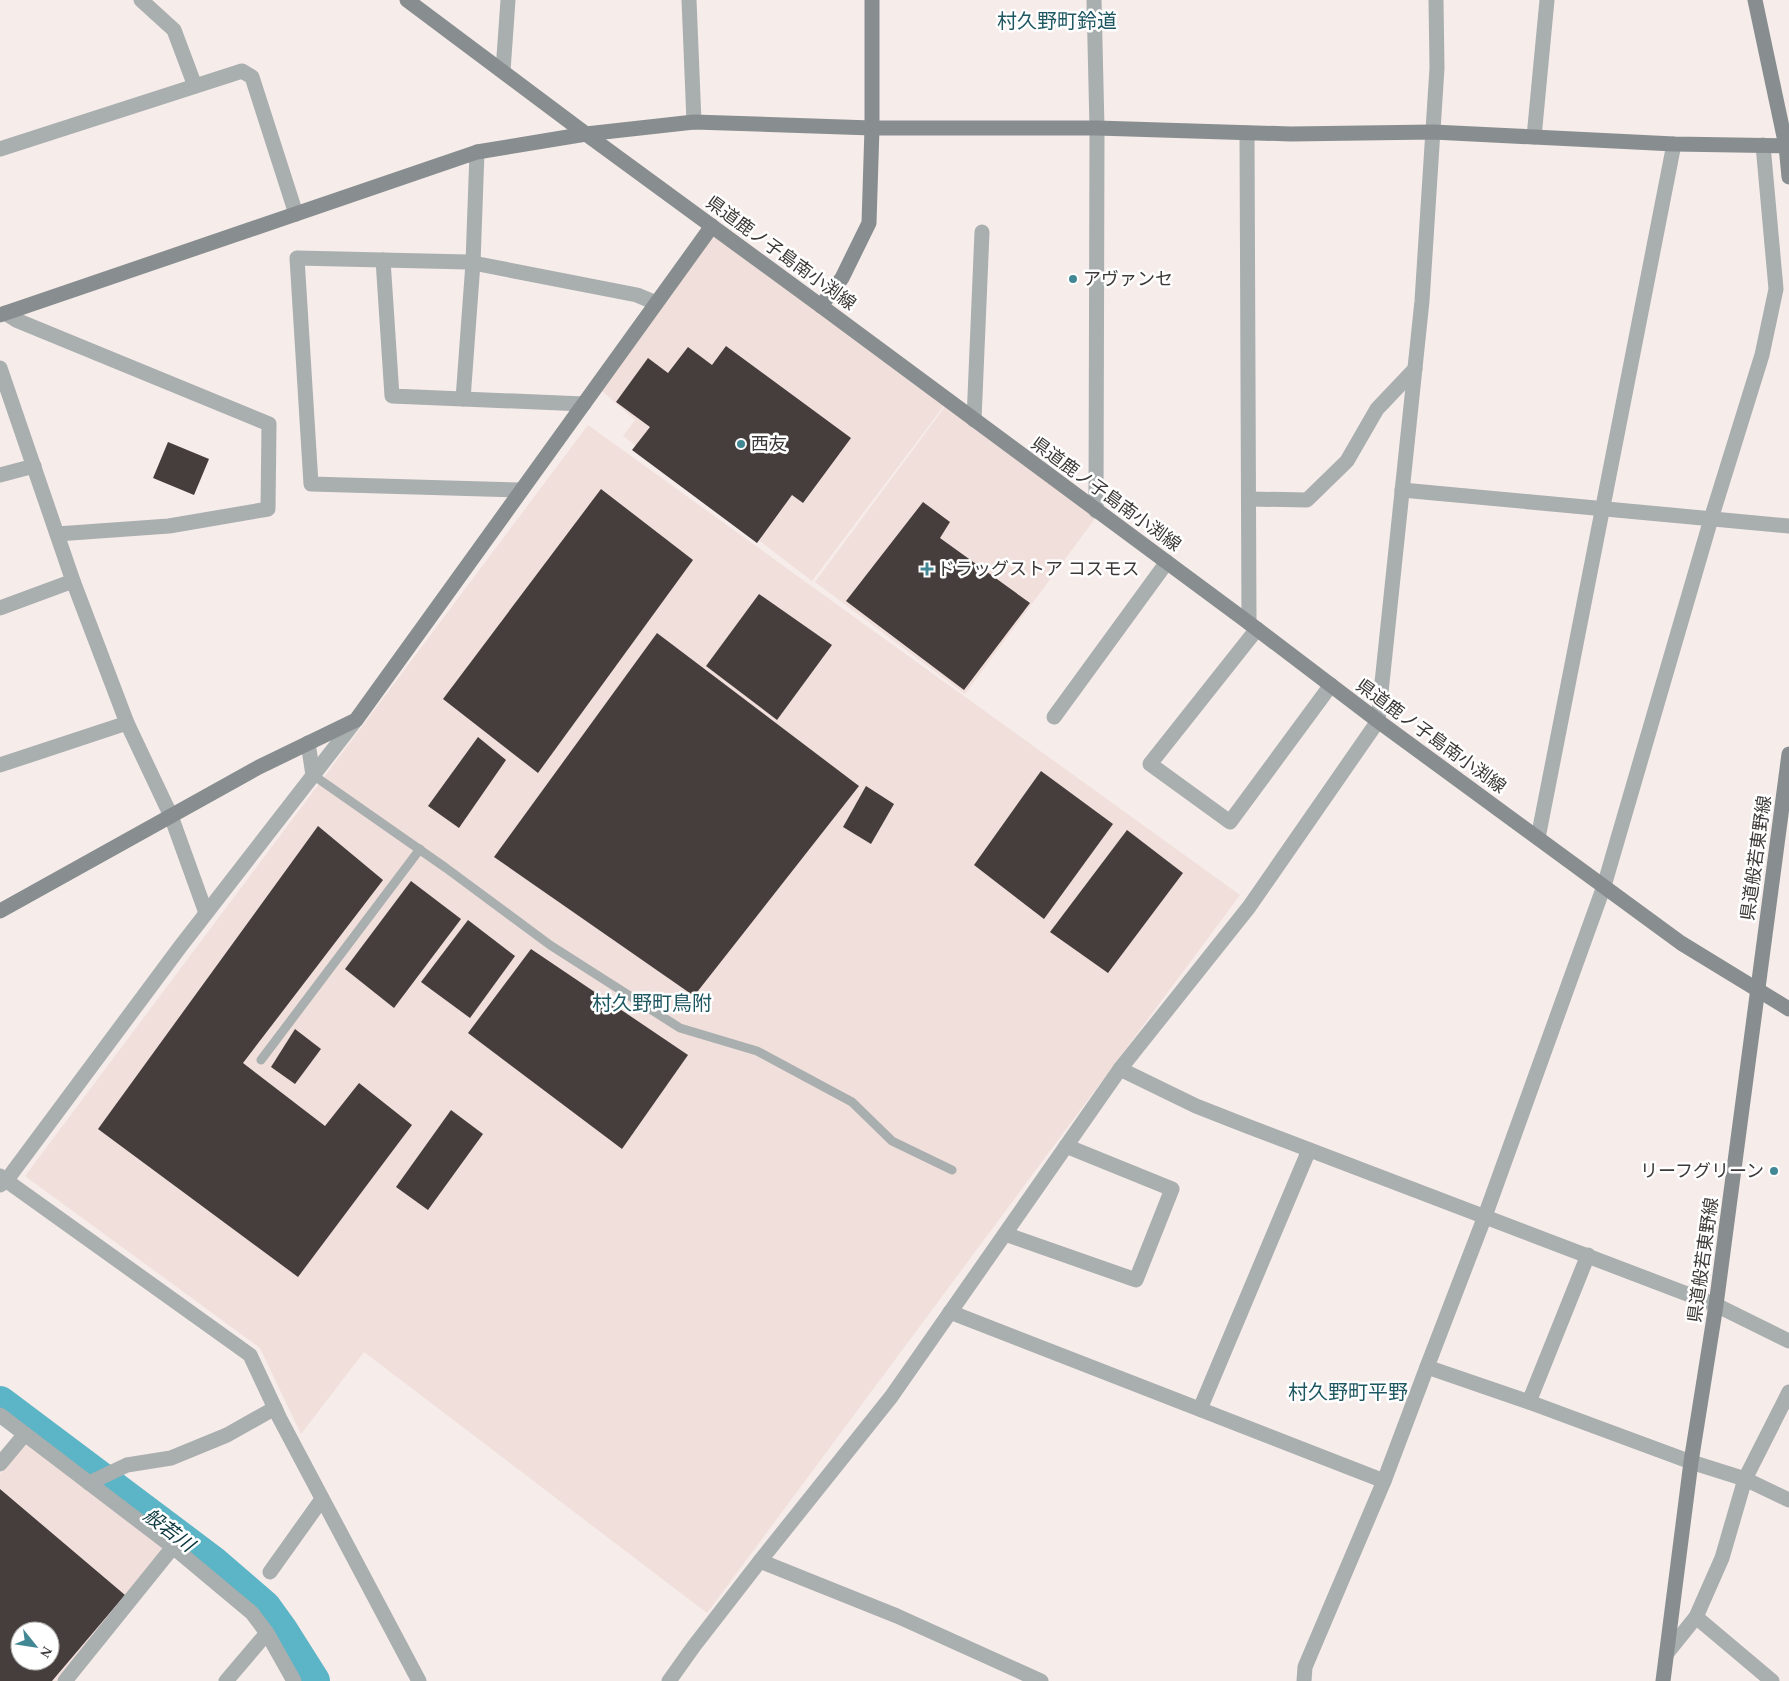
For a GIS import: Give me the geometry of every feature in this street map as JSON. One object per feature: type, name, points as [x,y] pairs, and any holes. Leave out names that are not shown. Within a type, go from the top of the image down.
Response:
[{"type":"street","name":"県道鹿ノ子島南小渕線","points":[[407,0],[1167,562],[1378,721],[1681,943],[1789,1009]]},
{"type":"street","points":[[503,71],[508,0]]},
{"type":"street","points":[[690,0],[694,122]]},
{"type":"street","points":[[821,306],[842,278],[869,223],[872,128],[872,0]]},
{"type":"street","points":[[1094,0],[1097,128],[1096,511]]},
{"type":"street","points":[[669,1681],[760,1561],[891,1398],[1120,1068],[1249,908],[1378,721],[1422,301],[1437,68],[1436,0]]},
{"type":"street","points":[[1534,137],[1547,0]]},
{"type":"street","points":[[1755,0],[1788,146],[1789,178]]},
{"type":"street","points":[[146,2],[174,30],[195,86]]},
{"type":"street","points":[[0,149],[242,71],[252,77],[296,214]]},
{"type":"street","points":[[2,314],[477,152],[586,134],[694,122],[872,128],[1097,128],[1247,133],[1433,132],[1674,144],[1788,146]]},
{"type":"street","points":[[1247,133],[1249,499],[1253,626],[1150,764],[1230,822],[1331,685]]},
{"type":"street","points":[[1538,838],[1674,144]]},
{"type":"street","points":[[1304,1681],[1305,1668],[1384,1481],[1485,1216],[1604,886],[1711,519],[1762,356],[1776,289],[1763,145]]},
{"type":"street","points":[[463,399],[473,263],[477,152]]},
{"type":"street","points":[[419,1681],[275,1408],[250,1355],[2,1181],[356,720],[712,226]]},
{"type":"street","points":[[974,420],[982,232]]},
{"type":"street","points":[[521,490],[311,484],[297,258],[473,263],[637,295],[656,303]]},
{"type":"street","points":[[383,260],[392,396],[584,404]]},
{"type":"street","points":[[2,314],[146,375],[269,424],[268,509],[169,526],[57,534]]},
{"type":"street","points":[[0,368],[72,581],[127,722],[171,816],[206,913]]},
{"type":"street","points":[[1249,499],[1307,500],[1347,461],[1377,409],[1415,368]]},
{"type":"street","points":[[0,475],[34,466]]},
{"type":"street","points":[[1402,490],[1789,526]]},
{"type":"street","points":[[1054,717],[1167,562]]},
{"type":"street","points":[[0,608],[72,581]]},
{"type":"street","points":[[0,911],[259,767],[356,720]]},
{"type":"street","points":[[0,765],[127,722]]},
{"type":"street","points":[[308,743],[313,776]]},
{"type":"street","name":"県道般若東野線","points":[[1663,1681],[1691,1462],[1716,1305],[1789,754]]},
{"type":"street","points":[[1120,1068],[1196,1106],[1716,1305],[1789,1341]]},
{"type":"street","points":[[1005,1234],[1136,1280],[1172,1189],[1066,1146]]},
{"type":"street","points":[[1200,1410],[1309,1150]]},
{"type":"street","points":[[1529,1402],[1588,1256]]},
{"type":"street","points":[[950,1312],[1384,1481]]},
{"type":"street","points":[[1427,1367],[1529,1402],[1691,1462],[1745,1479],[1789,1500]]},
{"type":"street","points":[[1667,1654],[1696,1616],[1722,1558],[1745,1479],[1789,1392]]},
{"type":"street","points":[[89,1483],[128,1465],[179,1455],[227,1435],[275,1408]]},
{"type":"street","points":[[0,1415],[173,1548],[252,1613],[267,1633],[294,1681]]},
{"type":"street","points":[[0,1464],[25,1434]]},
{"type":"street","points":[[270,1572],[322,1498]]},
{"type":"street","points":[[65,1681],[173,1548]]},
{"type":"street","points":[[760,1561],[897,1616],[1041,1681]]},
{"type":"street","points":[[1696,1616],[1772,1681]]},
{"type":"street","points":[[226,1681],[267,1633]]},
{"type":"lane","points":[[313,776],[420,849],[550,945],[680,1028],[757,1051],[852,1102],[892,1141],[952,1170]]},
{"type":"lane","points":[[261,1060],[420,849]]},
{"type":"shaded area","points":[[714,235],[946,403],[812,581],[623,436],[635,420],[601,390]]},
{"type":"shaded area","points":[[947,404],[1097,516],[965,694],[815,582]]},
{"type":"shaded area","points":[[588,425],[1240,895],[707,1613],[364,1352],[301,1434],[260,1348],[25,1176]]},
{"type":"shaded area","points":[[26,1442],[165,1548],[58,1681],[0,1681],[0,1474]]},
{"type":"building","name":"西友","points":[[726,346],[851,438],[803,503],[792,495],[757,543],[632,450],[650,427],[616,402],[648,358],[668,373],[688,347],[712,365]]},
{"type":"building","points":[[168,442],[209,459],[194,495],[153,478]]},
{"type":"building","points":[[601,489],[693,560],[538,773],[443,699]]},
{"type":"building","name":"ドラッグストア コスモス","points":[[923,502],[950,522],[940,538],[1030,603],[964,690],[846,601]]},
{"type":"building","points":[[759,594],[832,645],[777,720],[706,666]]},
{"type":"building","points":[[657,633],[859,786],[694,996],[494,857]]},
{"type":"building","points":[[478,737],[506,760],[459,828],[428,806]]},
{"type":"building","points":[[1041,771],[1113,824],[1044,919],[974,865]]},
{"type":"building","points":[[866,786],[894,804],[871,844],[843,827]]},
{"type":"building","points":[[318,826],[383,880],[243,1063],[325,1126],[359,1083],[412,1125],[298,1277],[98,1129]]},
{"type":"building","points":[[1127,830],[1183,873],[1108,973],[1050,932]]},
{"type":"building","points":[[411,881],[461,919],[394,1008],[345,969]]},
{"type":"building","points":[[468,920],[515,956],[470,1018],[421,982]]},
{"type":"building","points":[[531,949],[688,1055],[622,1149],[468,1033]]},
{"type":"building","points":[[295,1029],[321,1049],[295,1084],[271,1067]]},
{"type":"building","points":[[451,1110],[483,1134],[428,1210],[396,1187]]},
{"type":"building","points":[[0,1489],[125,1595],[52,1681],[0,1681]]},
{"type":"waterway","name":"般若川","points":[[0,1403],[213,1563],[264,1607],[313,1681]]},
{"type":"place","name":"アヴァンセ","points":[[1073,279]]},
{"type":"place","name":"西友","points":[[741,444]]},
{"type":"place","name":"ドラッグストア コスモス","points":[[927,569]]},
{"type":"place","name":"リーフグリーン","points":[[1774,1171]]},
{"type":"district","name":"村久野町鈴道","points":[[1057,21]]},
{"type":"district","name":"村久野町鳥附","points":[[652,1003]]},
{"type":"district","name":"村久野町平野","points":[[1348,1392]]}]
